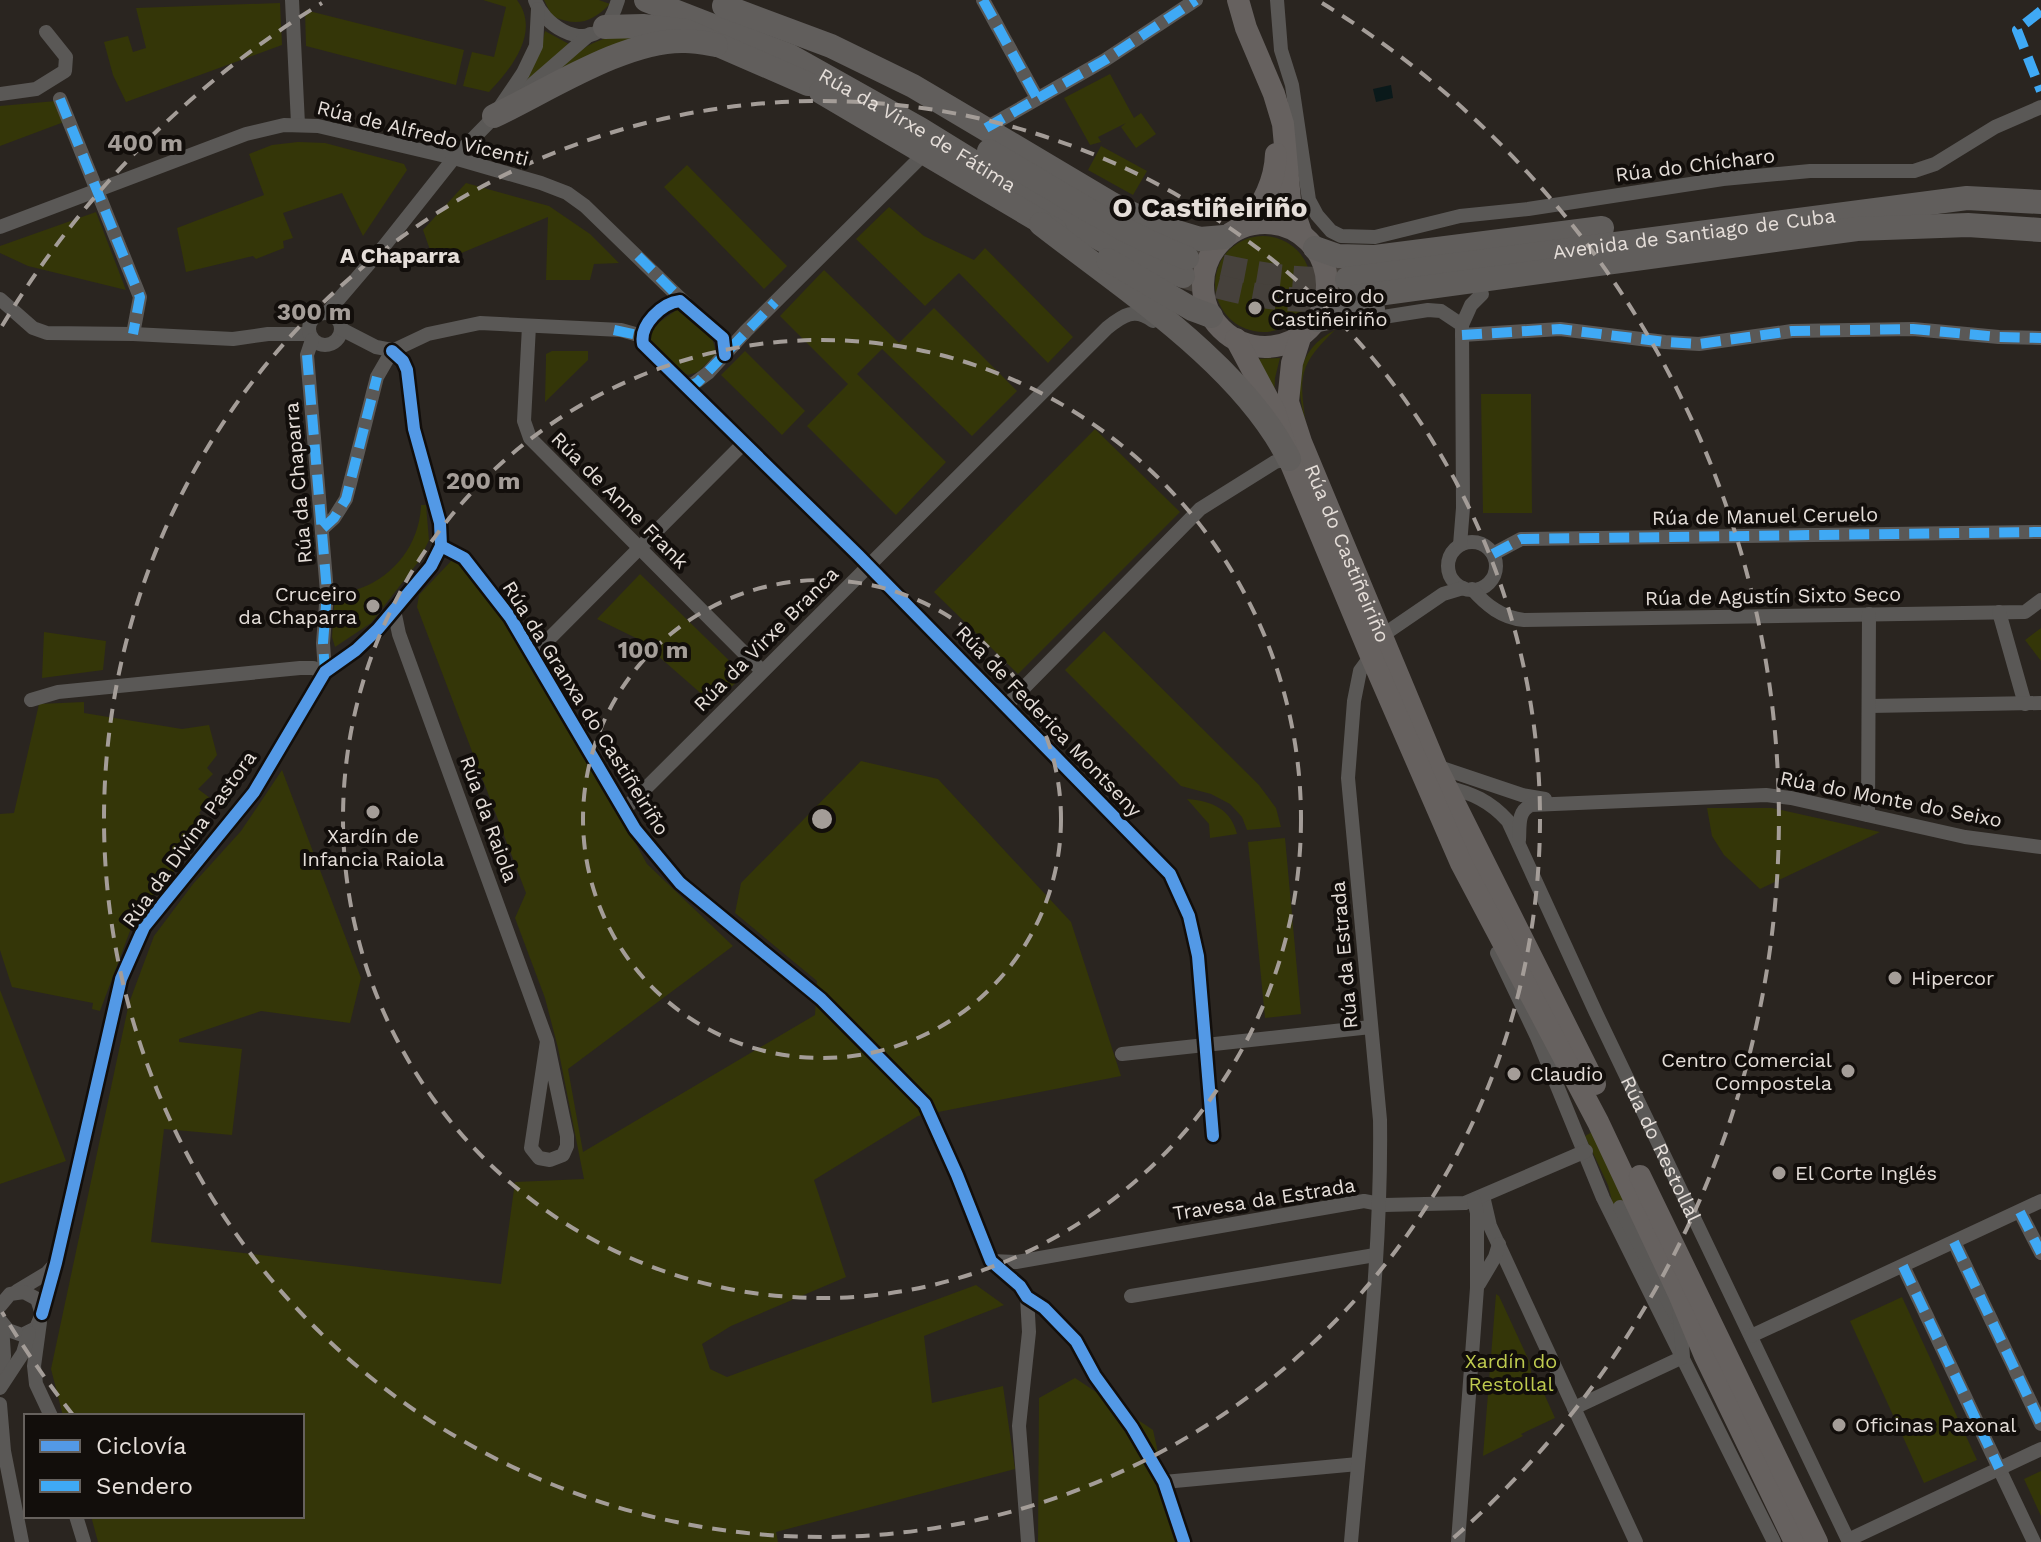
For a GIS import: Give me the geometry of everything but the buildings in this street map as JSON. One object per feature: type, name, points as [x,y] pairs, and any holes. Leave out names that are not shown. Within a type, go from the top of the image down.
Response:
[{"type":"highway","points":[[751,0],[831,46],[913,86],[1112,204],[1157,226],[1200,239],[1224,237]]},
{"type":"highway","name":"Rúa da Virxe de Fátima","points":[[654,3],[716,19],[928,115],[1151,244],[1185,267]]},
{"type":"highway","points":[[598,30],[643,26],[686,31],[716,19],[831,46]]},
{"type":"highway","points":[[716,19],[808,84],[1192,309],[1211,316]]},
{"type":"highway","points":[[494,116],[593,66],[647,46],[683,41],[716,19]]},
{"type":"highway","points":[[1308,242],[1338,256],[1375,257],[1833,198],[1967,198]]},
{"type":"highway","name":"Avenida de Santiago de Cuba","points":[[2041,202],[1967,198],[1348,289],[1857,229],[1968,225],[2041,230]]},
{"type":"highway","points":[[1033,217],[1183,335],[1253,406],[1289,459]]},
{"type":"highway","points":[[1308,330],[1362,310],[1839,245],[1929,227]]},
{"type":"main road","points":[[1227,0],[1275,142],[1272,181],[1261,206],[1247,225]]},
{"type":"main road","name":"Rúa do Castiñeiriño","points":[[1238,0],[1283,124],[1290,200],[1308,242],[1326,272],[1328,284],[1327,296],[1292,363],[1288,402],[1343,546],[1436,766]]},
{"type":"main road","points":[[1211,316],[1202,292],[1203,269],[1214,247],[1224,237],[1247,225],[1260,223],[1282,225],[1308,242]]},
{"type":"main road","name":"Rúa do Castiñeiriño","points":[[1211,316],[1236,339],[1275,412],[1289,459],[1371,656]]},
{"type":"main road","points":[[1236,339],[1252,347],[1268,348],[1285,345],[1308,330]]},
{"type":"main road","points":[[1371,656],[1461,863],[1598,1122],[1679,1294],[1700,1360],[1737,1423],[1795,1542]]},
{"type":"main road","name":"Rúa do Restollal","points":[[1436,766],[1618,1130],[1817,1542]]},
{"type":"street","points":[[292,0],[298,124]]},
{"type":"street","points":[[268,334],[310,337],[320,345],[345,294],[454,158],[494,116],[598,30],[618,0]]},
{"type":"street","points":[[983,0],[1037,98]]},
{"type":"street","points":[[986,128],[1105,60],[1196,0]]},
{"type":"street","name":"Rúa do Chícharo","points":[[1277,0],[1281,50],[1292,85],[1309,200],[1331,231],[1341,236],[1375,237],[1460,216],[1528,209],[1723,179],[1810,171],[1914,171],[1935,164],[1995,127],[2041,107]]},
{"type":"street","points":[[537,5],[548,22],[561,31],[578,35],[598,30]]},
{"type":"street","points":[[494,116],[523,73],[536,46],[537,5]]},
{"type":"street","points":[[0,94],[36,89],[65,71],[66,57],[46,32]]},
{"type":"street","points":[[60,99],[140,297],[133,334]]},
{"type":"street","name":"Rúa de Alfredo Vicenti","points":[[0,227],[246,134],[269,127],[298,124],[318,126],[454,158],[567,193],[585,206],[725,347]]},
{"type":"street","points":[[691,383],[925,153]]},
{"type":"street","name":"Rúa da Virxe Branca","points":[[1107,328],[1121,308],[1122,297],[1109,277]]},
{"type":"street","points":[[1460,545],[1463,508],[1462,330],[1471,305],[1482,294]]},
{"type":"street","points":[[323,528],[334,518],[346,499],[377,377],[392,351],[428,334],[480,323],[644,331],[677,298]]},
{"type":"street","points":[[0,299],[33,328],[47,333],[233,339],[331,325],[362,341],[392,351],[403,361],[407,370],[414,429],[440,523],[441,546]]},
{"type":"street","points":[[1308,330],[1428,310],[1441,311],[1462,330],[1560,329],[1699,344],[1792,331],[1913,329],[2041,338]]},
{"type":"street","name":"Rúa da Virxe Branca","points":[[624,810],[1121,317],[1137,312],[1148,317],[1212,373],[1232,382]]},
{"type":"street","name":"Rúa da Chaparra","points":[[325,672],[323,643],[327,592],[307,355],[310,337],[331,325]]},
{"type":"street","name":"Rúa de Anne Frank","points":[[529,326],[524,421],[527,433],[762,671]]},
{"type":"street","name":"Rúa de Federica Montseny","points":[[644,331],[643,344],[691,383],[708,409],[868,566],[1170,874],[1189,916],[1198,956],[1213,1136]]},
{"type":"street","points":[[533,655],[744,443]]},
{"type":"street","points":[[1006,706],[1200,509],[1275,462],[1289,459]]},
{"type":"street","points":[[1383,635],[1443,594],[1481,588],[1491,580],[1495,570],[1493,554],[1471,532],[1463,508]]},
{"type":"street","name":"Rúa de Manuel Ceruelo","points":[[1493,554],[1521,539],[2041,532]]},
{"type":"street","points":[[1443,594],[1450,575],[1449,557],[1460,545],[1479,543]]},
{"type":"street","name":"Rúa da Divina Pastora","points":[[37,1323],[56,1263],[121,979],[144,927],[254,792],[325,672],[356,650],[394,610],[431,566],[441,546]]},
{"type":"street","name":"Rúa da Granxa do Castiñeiriño","points":[[441,546],[464,558],[510,617],[635,829],[680,883],[821,999],[925,1104],[991,1261]]},
{"type":"street","points":[[1450,575],[1467,589]]},
{"type":"street","points":[[1491,580],[1497,604],[1503,613]]},
{"type":"street","name":"Rúa de Agustín Sixto Seco","points":[[1467,589],[1489,607],[1524,620],[2025,612],[2041,600]]},
{"type":"street","name":"Rúa da Raiola","points":[[394,610],[399,634],[547,1041],[567,1136],[563,1155],[550,1160],[539,1158],[531,1148],[547,1041]]},
{"type":"street","points":[[1999,612],[2025,704]]},
{"type":"street","points":[[1868,815],[1869,614]]},
{"type":"street","name":"Rúa da Estrada","points":[[1351,1542],[1375,1255],[1380,1120],[1348,769],[1360,671],[1371,656]]},
{"type":"street","points":[[31,700],[73,690],[300,668],[325,672]]},
{"type":"street","points":[[1870,706],[2041,703]]},
{"type":"street","name":"Rúa do Monte do Seixo","points":[[1436,766],[1522,795],[1589,802]]},
{"type":"street","name":"Rúa do Restollal","points":[[1446,787],[1475,794],[1496,807],[1508,821],[1596,1013],[1849,1541]]},
{"type":"street","name":"Rúa do Monte do Seixo","points":[[1519,843],[1520,816],[1525,807],[1766,795],[1965,837],[2041,847]]},
{"type":"street","points":[[1461,863],[1477,912],[1537,1037],[1603,1198],[1700,1360]]},
{"type":"street","points":[[1122,1054],[1371,1027]]},
{"type":"street","name":"Travesa da Estrada","points":[[991,1261],[1016,1262],[1364,1201],[1440,1205],[1479,1198],[1586,1151]]},
{"type":"street","points":[[1479,1198],[1636,1542]]},
{"type":"street","points":[[1458,1542],[1477,1288],[1479,1198]]},
{"type":"street","points":[[1751,1336],[2041,1203]]},
{"type":"street","points":[[1620,1207],[1700,1360],[1706,1402],[1774,1542]]},
{"type":"street","points":[[2020,1212],[2041,1253]]},
{"type":"street","points":[[1954,1242],[2041,1424]]},
{"type":"street","points":[[1477,1288],[1499,1244]]},
{"type":"street","points":[[1131,1296],[1375,1255]]},
{"type":"street","points":[[991,1261],[1076,1341],[1095,1376],[1132,1427],[1164,1482],[1184,1542]]},
{"type":"street","points":[[0,1306],[9,1293],[47,1273],[56,1263]]},
{"type":"street","points":[[1903,1266],[2034,1542]]},
{"type":"street","points":[[1485,1272],[1500,1271],[1516,1280]]},
{"type":"street","points":[[9,1293],[31,1294],[37,1299],[36,1384],[50,1414]]},
{"type":"street","points":[[1679,1294],[1680,1323],[1700,1360],[1706,1402],[1737,1423]]},
{"type":"street","points":[[1027,1297],[1029,1332],[1019,1426],[1028,1542]]},
{"type":"street","points":[[1,1322],[14,1334],[37,1323]]},
{"type":"street","points":[[1,1322],[4,1356],[2,1384]]},
{"type":"street","points":[[2,1384],[23,1353],[37,1323]]},
{"type":"street","points":[[1574,1408],[1700,1360]]},
{"type":"street","points":[[2,1384],[15,1378],[36,1384]]},
{"type":"street","points":[[0,1404],[4,1451],[22,1542]]},
{"type":"street","points":[[1849,1541],[2041,1449]]},
{"type":"street","points":[[1164,1482],[1358,1464]]},
{"type":"street","points":[[77,1518],[84,1542]]},
{"type":"green space","points":[[483,0],[517,0],[524,12],[526,25],[514,61],[489,92],[463,86],[472,52],[494,57],[506,7]]},
{"type":"green space","points":[[544,0],[599,0],[610,4],[590,19],[576,22],[552,16]]},
{"type":"green space","points":[[280,3],[282,45],[126,102],[113,75],[104,42],[128,36],[133,52],[146,48],[136,8]]},
{"type":"green space","points":[[305,10],[464,50],[456,85],[306,46]]},
{"type":"green space","points":[[545,31],[569,44],[528,82],[523,82],[540,52]]},
{"type":"green space","points":[[639,33],[640,42],[546,80],[588,46],[609,38]]},
{"type":"green space","points":[[1110,74],[1134,118],[1141,113],[1156,134],[1136,148],[1121,127],[1126,123],[1098,137],[1101,142],[1090,145],[1064,98]]},
{"type":"green space","points":[[56,101],[64,122],[0,146],[0,106]]},
{"type":"green space","points":[[325,143],[404,164],[407,170],[363,236],[342,193],[283,213],[293,238],[283,241],[284,248],[256,259],[253,256],[186,272],[177,228],[264,195],[249,154],[272,145]]},
{"type":"green space","points":[[1101,146],[1147,171],[1133,195],[1088,170]]},
{"type":"green space","points":[[687,165],[787,266],[764,289],[664,187]]},
{"type":"green space","points":[[466,183],[549,206],[590,234],[619,263],[594,264],[590,280],[546,280],[548,217],[435,264],[423,230]]},
{"type":"green space","points":[[889,207],[924,236],[974,260],[985,248],[1073,337],[1048,363],[959,273],[925,306],[856,239]]},
{"type":"green space","points":[[96,212],[126,290],[28,266],[0,253],[0,246]]},
{"type":"green space","points":[[1263,236],[1282,239],[1297,250],[1308,265],[1311,284],[1308,303],[1297,318],[1282,329],[1263,332],[1244,329],[1229,318],[1218,303],[1215,284],[1218,265],[1229,250],[1244,239]]},
{"type":"green space","points":[[824,270],[899,343],[934,308],[1017,391],[972,436],[882,349],[857,374],[946,462],[896,515],[807,426],[848,384],[780,316]]},
{"type":"green space","points":[[678,309],[704,327],[715,348],[715,355],[698,372],[688,375],[666,360],[649,338],[654,326]]},
{"type":"green space","points":[[1335,330],[1314,353],[1304,372],[1306,423],[1300,395],[1301,370],[1312,348]]},
{"type":"green space","points":[[552,351],[588,351],[588,360],[545,402],[546,354]]},
{"type":"green space","points":[[745,351],[805,411],[782,435],[721,375]]},
{"type":"green space","points":[[1280,358],[1275,378],[1274,400],[1256,359]]},
{"type":"green space","points":[[1481,394],[1531,394],[1532,513],[1483,513]]},
{"type":"green space","points":[[1095,429],[1180,512],[1018,674],[934,592]]},
{"type":"green space","points":[[421,505],[426,505],[429,540],[419,561],[371,623],[335,647],[332,637],[335,593],[361,588],[395,566],[411,544],[420,519]]},
{"type":"green space","points":[[452,560],[458,561],[505,621],[596,771],[647,864],[733,946],[568,1069],[583,1152],[815,1015],[817,981],[735,913],[741,883],[861,761],[938,779],[1071,922],[1121,1076],[918,1116],[814,1180],[846,1277],[731,1326],[702,1344],[710,1369],[727,1377],[976,1285],[1004,1305],[924,1336],[932,1403],[1003,1386],[1015,1469],[776,1532],[778,1542],[98,1542],[92,1518],[304,1518],[304,1414],[62,1414],[51,1369],[129,1003],[154,936],[193,884],[241,831],[282,770],[361,978],[350,1023],[261,1011],[179,1039],[179,1042],[242,1049],[232,1135],[164,1129],[151,1242],[501,1284],[515,1182],[584,1179],[545,998],[515,918],[526,893],[417,607],[419,595]]},
{"type":"green space","points":[[640,574],[744,675],[713,704],[640,640],[597,619]]},
{"type":"green space","points":[[2041,628],[2041,661],[2025,640]]},
{"type":"green space","points":[[1104,631],[1259,785],[1276,808],[1281,827],[1247,830],[1242,817],[1230,804],[1211,794],[1181,786],[1065,670]]},
{"type":"green space","points":[[44,632],[106,641],[103,670],[42,678]]},
{"type":"green space","points":[[84,702],[84,713],[182,729],[209,725],[217,755],[207,768],[213,774],[198,789],[210,798],[199,813],[202,816],[199,821],[206,827],[202,836],[133,923],[100,1011],[92,1009],[93,1003],[12,987],[0,950],[0,814],[14,813],[39,704]]},
{"type":"green space","points":[[1187,799],[1205,802],[1225,812],[1237,834],[1210,838],[1209,824]]},
{"type":"green space","points":[[1707,808],[1772,808],[1880,832],[1760,889],[1724,855],[1712,836]]},
{"type":"green space","points":[[1285,838],[1301,1014],[1265,1018],[1248,842]]},
{"type":"green space","points":[[0,990],[66,1161],[0,1184]]},
{"type":"green space","points":[[1592,1132],[1624,1201],[1613,1205],[1608,1185],[1585,1136]]},
{"type":"green space","name":"Xardín do Restollal","points":[[1496,1294],[1530,1363],[1533,1388],[1541,1387],[1555,1418],[1483,1456]]},
{"type":"green space","points":[[1902,1297],[1977,1460],[1924,1483],[1850,1321]]},
{"type":"green space","points":[[1075,1378],[1153,1430],[1178,1542],[1038,1542],[1039,1398]]},
{"type":"green space","points":[[2041,1471],[2041,1516],[2024,1479]]},
{"type":"shaded area","points":[[1391,85],[1393,98],[1376,102],[1373,89]]},
{"type":"tunnel","points":[[1187,258],[1266,274],[1305,279],[1347,279]]},
{"type":"tunnel","points":[[1183,276],[1284,299],[1348,298]]},
{"type":"marked path","points":[[983,0],[1037,98]]},
{"type":"marked path","points":[[986,128],[1105,60],[1196,0]]},
{"type":"marked path","points":[[2041,11],[2017,30],[2041,91]]},
{"type":"marked path","points":[[60,99],[140,297],[133,334]]},
{"type":"marked path","points":[[638,256],[685,303]]},
{"type":"marked path","points":[[684,384],[698,382],[775,302]]},
{"type":"marked path","points":[[1462,335],[1560,329],[1699,344],[1792,331],[1913,329],[2041,338]]},
{"type":"marked path","points":[[614,330],[642,336]]},
{"type":"marked path","points":[[307,355],[327,592],[323,643],[325,672]]},
{"type":"marked path","points":[[323,528],[334,518],[346,499],[377,377]]},
{"type":"marked path","points":[[1493,554],[1521,539],[2041,532]]},
{"type":"marked path","points":[[2020,1212],[2041,1253]]},
{"type":"marked path","points":[[1954,1242],[2041,1424]]},
{"type":"marked path","points":[[1903,1266],[1999,1468]]},
{"type":"cycle path","points":[[725,355],[723,338],[680,301],[659,310],[648,323],[643,337],[643,344],[858,555],[1170,874],[1189,916],[1198,956],[1213,1136]]},
{"type":"cycle path","points":[[42,1314],[121,979],[144,927],[254,792],[325,672],[356,650],[378,629],[431,566],[441,546],[440,523],[414,429],[407,370],[403,361],[392,351]]},
{"type":"cycle path","points":[[441,546],[464,558],[510,617],[635,829],[680,883],[821,999],[925,1104],[991,1261],[1076,1341],[1095,1376],[1132,1427],[1164,1482],[1184,1542]]},
{"type":"place","name":"Cruceiro do Castiñeiriño","points":[[1255,308]]},
{"type":"place","name":"Cruceiro da Chaparra","points":[[373,606]]},
{"type":"place","name":"Xardín de Infancia Raiola","points":[[373,812]]},
{"type":"place","name":"Hipercor","points":[[1895,978]]},
{"type":"place","name":"Centro Comercial Compostela","points":[[1848,1071]]},
{"type":"place","name":"Claudio","points":[[1514,1074]]},
{"type":"place","name":"El Corte Inglés","points":[[1779,1173]]},
{"type":"place","name":"Oficinas Paxonal","points":[[1839,1425]]},
{"type":"district","name":"O Castiñeiriño","points":[[1210,207]]},
{"type":"district","name":"A Chaparra","points":[[400,255]]}]
